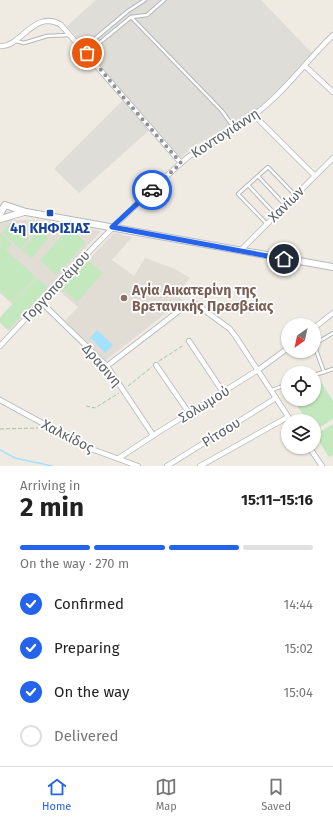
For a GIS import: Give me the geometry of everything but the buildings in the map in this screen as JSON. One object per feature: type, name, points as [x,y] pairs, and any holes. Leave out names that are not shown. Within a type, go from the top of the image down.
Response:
[{"type":"main road","points":[[0,214],[5,205],[26,212],[333,267]]},
{"type":"main road","points":[[0,219],[26,212]]},
{"type":"street","points":[[0,47],[14,41],[41,22],[52,20],[58,22],[72,35],[124,98],[181,163]]},
{"type":"street","name":"Κοντογιάννη","points":[[112,227],[190,155],[254,115],[282,91],[333,35]]},
{"type":"street","points":[[305,66],[333,92]]},
{"type":"street","points":[[254,115],[315,176]]},
{"type":"street","name":"Χανίων","points":[[240,251],[333,158]]},
{"type":"street","name":"Γοργοποτάμου","points":[[0,346],[112,227]]},
{"type":"street","name":"Δρασινη","points":[[41,302],[107,366],[153,435]]},
{"type":"street","points":[[196,304],[230,329],[286,414]]},
{"type":"street","points":[[107,366],[184,307]]},
{"type":"street","points":[[321,322],[333,313]]},
{"type":"street","points":[[189,342],[223,392]]},
{"type":"street","name":"Σολωμού","points":[[120,458],[153,435],[258,370],[281,353]]},
{"type":"street","points":[[156,365],[189,413]]},
{"type":"street","name":"Ρίτσου","points":[[167,466],[276,398]]},
{"type":"street","name":"Χαλκίδος","points":[[0,400],[86,447],[120,458],[138,466]]},
{"type":"street","points":[[200,466],[281,423]]},
{"type":"street","points":[[314,454],[322,466]]},
{"type":"lane","points":[[91,42],[128,11],[146,0]]},
{"type":"lane","points":[[87,53],[131,17],[147,16],[164,0]]},
{"type":"lane","points":[[131,17],[222,111],[234,128]]},
{"type":"lane","points":[[14,41],[24,43],[47,36],[72,35]]},
{"type":"lane","points":[[267,224],[238,194],[268,167],[295,196]]},
{"type":"lane","points":[[258,176],[285,205]]},
{"type":"lane","points":[[248,185],[276,215]]},
{"type":"lane","points":[[324,372],[316,346],[318,342],[333,333]]},
{"type":"lane","points":[[321,373],[333,369]]},
{"type":"lane","points":[[271,390],[281,386]]},
{"type":"path","points":[[86,406],[95,408],[124,390],[165,357],[189,342]]},
{"type":"path","points":[[0,429],[36,429],[44,425]]},
{"type":"shaded area","points":[[96,0],[261,0],[312,53],[284,84],[255,111],[193,147],[181,157],[178,156],[153,127],[79,193],[54,169],[126,97],[67,26]]},
{"type":"shaded area","points":[[10,220],[40,220],[101,231],[9,331],[0,323],[0,317],[12,304],[0,293],[0,222]]},
{"type":"shaded area","name":"Αγία Αικατερίνη της Βρετανικής Πρεσβείας","points":[[114,233],[132,237],[112,260],[134,276],[145,258],[173,268],[190,278],[177,295],[183,300],[106,360],[65,321],[78,307],[59,291]]},
{"type":"green space","points":[[11,223],[29,239],[20,249],[2,232]]},
{"type":"green space","points":[[70,227],[86,243],[56,275],[40,260]]},
{"type":"green space","points":[[40,229],[49,237],[32,258],[22,250]]},
{"type":"green space","points":[[0,233],[12,244],[6,250],[36,277],[13,303],[0,292]]},
{"type":"green space","points":[[88,260],[103,273],[77,302],[62,288]]},
{"type":"green space","points":[[37,278],[48,287],[8,330],[0,322],[0,318]]},
{"type":"green space","points":[[321,382],[333,401],[333,419],[321,427],[321,414],[303,414],[297,406],[321,406]]},
{"type":"green space","points":[[333,424],[333,455],[329,457],[321,444],[321,431]]},
{"type":"water","points":[[97,330],[113,345],[105,353],[92,339],[89,339]]},
{"type":"waterway","points":[[0,450],[15,458],[52,466]]},
{"type":"way so far","points":[[87,53],[181,163],[152,190]]},
{"type":"place","name":"4η ΚΗΦΙΣΙΑΣ","points":[[50,213]]},
{"type":"place","name":"Αγία Αικατερίνη της Βρετανικής Πρεσβείας","points":[[124,298]]},
{"type":"route","points":[[152,190],[112,227],[284,259]]}]
